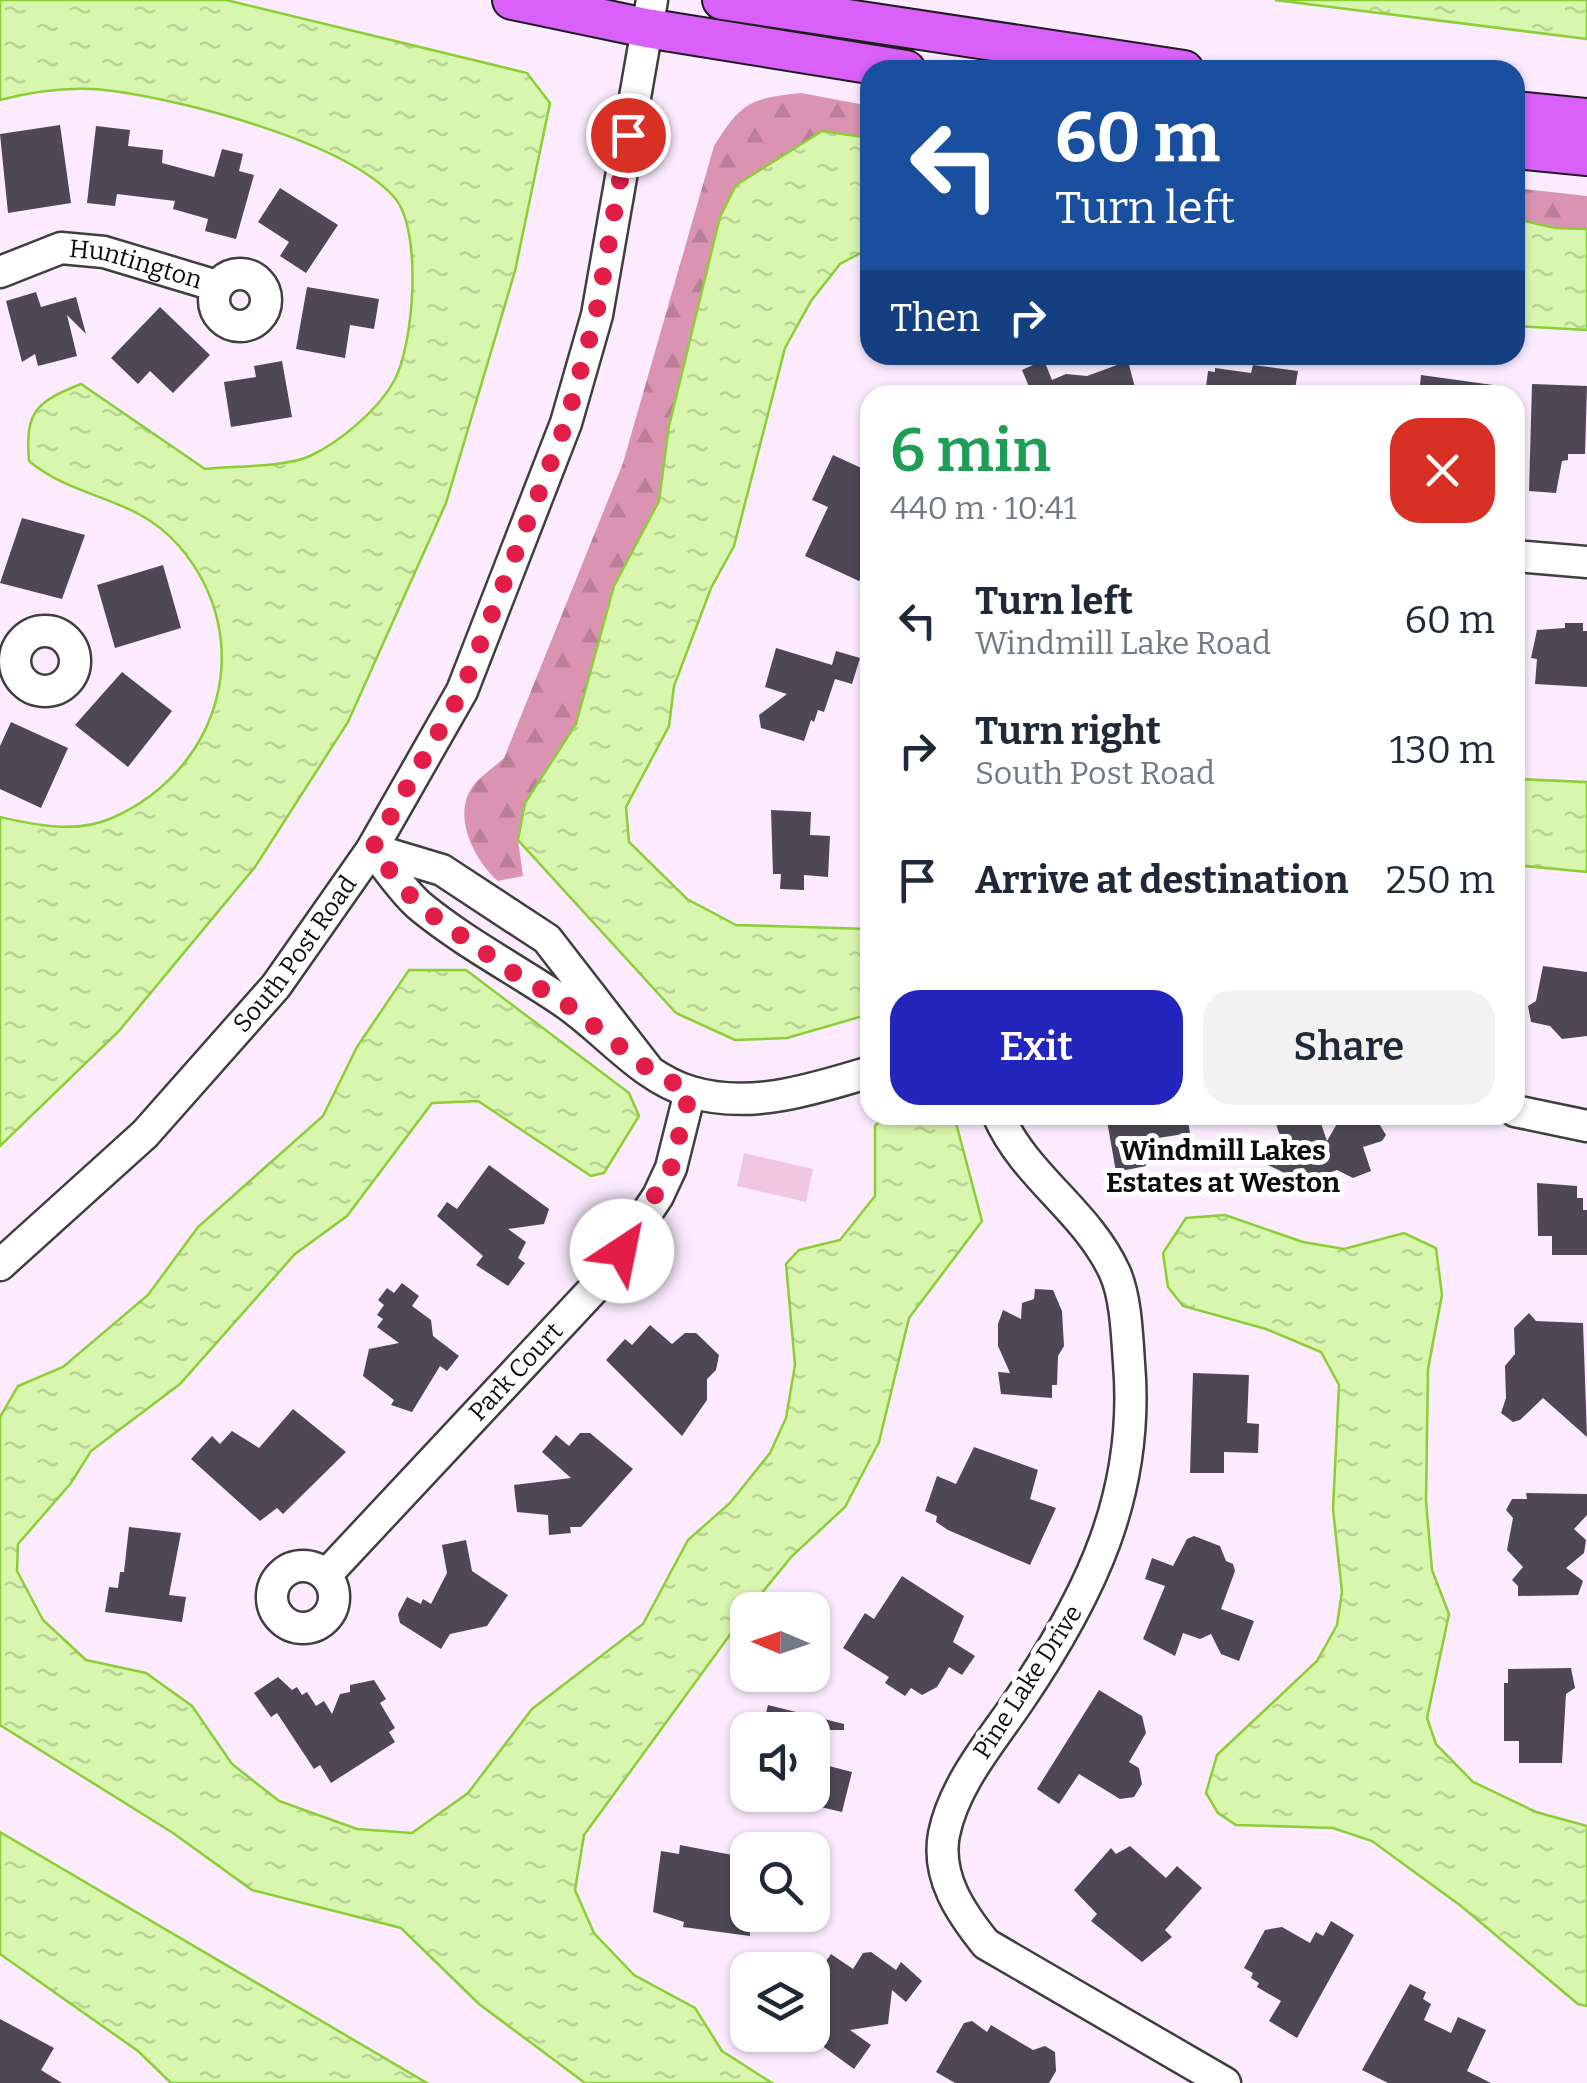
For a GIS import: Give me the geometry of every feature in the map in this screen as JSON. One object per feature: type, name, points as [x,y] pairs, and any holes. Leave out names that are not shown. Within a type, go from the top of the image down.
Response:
[{"type":"main road","points":[[512,0],[649,14],[860,60]]},
{"type":"main road","points":[[722,0],[1118,60]]},
{"type":"main road","points":[[1525,112],[1587,118]]},
{"type":"main road","points":[[1525,151],[1587,156]]},
{"type":"street","name":"South Post Road","points":[[0,1266],[158,1120],[276,986],[372,849],[462,691],[566,423],[596,315],[649,14]]},
{"type":"street","name":"Huntington","points":[[0,272],[60,248],[90,250],[217,286]]},
{"type":"street","points":[[1525,557],[1587,562]]},
{"type":"street","points":[[372,849],[418,905],[522,979],[560,999],[647,1068],[690,1092],[745,1100],[804,1091],[860,1075]]},
{"type":"street","points":[[372,849],[442,870],[547,939],[647,1068]]},
{"type":"street","name":"Park Court","points":[[326,1575],[603,1279],[658,1196],[671,1168],[690,1092]]},
{"type":"street","points":[[1525,1113],[1587,1126]]},
{"type":"street","name":"Pine Lake Drive","points":[[1002,1125],[1011,1145],[1084,1223],[1116,1276],[1130,1364],[1129,1445],[1112,1531],[1057,1644],[955,1802],[944,1837],[945,1868],[960,1912],[986,1944],[1225,2083]]},
{"type":"green space","points":[[801,93],[860,104],[860,137],[822,131],[736,185],[720,217],[669,426],[659,501],[614,586],[576,724],[525,803],[518,840],[523,876],[498,881],[481,862],[469,837],[464,811],[467,798],[476,782],[504,758],[623,463],[714,146],[740,111],[770,97]]},
{"type":"green space","points":[[1525,189],[1587,196],[1587,229],[1525,221]]},
{"type":"shaded area","points":[[744,1153],[813,1169],[806,1202],[737,1186]]},
{"type":"water","points":[[0,0],[226,0],[527,73],[550,103],[515,271],[446,503],[348,722],[255,867],[119,1031],[0,1146],[0,817],[42,825],[84,826],[112,818],[149,796],[180,768],[202,735],[216,699],[222,660],[218,621],[204,582],[179,546],[144,517],[66,484],[29,461],[32,419],[44,403],[81,384],[205,469],[274,464],[310,456],[346,434],[394,381],[407,342],[412,260],[403,213],[394,197],[371,177],[303,142],[222,114],[144,96],[71,89],[0,100]]},
{"type":"water","points":[[1275,0],[1587,0],[1587,39]]},
{"type":"water","points":[[822,131],[860,137],[860,253],[840,264],[811,301],[785,348],[734,546],[711,588],[674,686],[669,726],[626,807],[629,842],[687,899],[736,925],[860,929],[860,1017],[787,1038],[735,1040],[676,1013],[518,840],[525,803],[576,724],[614,586],[659,501],[669,426],[720,217],[736,185]]},
{"type":"water","points":[[1525,221],[1587,229],[1587,330],[1525,327]]},
{"type":"water","points":[[1525,779],[1587,782],[1587,872],[1525,866]]},
{"type":"water","points":[[409,970],[466,970],[629,1093],[639,1116],[604,1173],[591,1176],[478,1101],[432,1103],[347,1216],[295,1254],[180,1384],[91,1451],[71,1483],[18,1544],[17,1571],[43,1620],[86,1660],[146,1673],[192,1706],[232,1764],[279,1801],[357,1829],[412,1833],[468,1793],[532,1709],[643,1624],[688,1540],[730,1503],[770,1453],[786,1418],[795,1365],[786,1264],[799,1250],[840,1240],[875,1196],[875,1126],[957,1125],[982,1221],[909,1318],[879,1442],[845,1507],[792,1556],[763,1592],[730,1592],[730,1635],[584,1835],[575,1890],[594,1933],[634,1975],[695,2008],[722,2051],[772,2083],[585,2083],[479,2004],[401,1928],[252,1890],[173,1833],[0,1725],[0,1417],[18,1386],[63,1367],[148,1295],[198,1227],[323,1116],[357,1047]]},
{"type":"water","points":[[1225,1215],[1303,1242],[1344,1249],[1404,1233],[1436,1248],[1442,1295],[1428,1369],[1426,1501],[1432,1570],[1449,1614],[1427,1718],[1436,1744],[1473,1782],[1536,1812],[1587,1826],[1587,2006],[1578,2004],[1461,1906],[1372,1841],[1333,1828],[1236,1825],[1218,1813],[1206,1793],[1217,1755],[1317,1661],[1337,1625],[1342,1592],[1333,1509],[1339,1385],[1321,1352],[1266,1329],[1183,1306],[1168,1287],[1163,1253],[1186,1218]]},
{"type":"water","points":[[0,1832],[427,2083],[171,2083],[138,2051],[0,1954]]},
{"type":"building","points":[[60,125],[71,203],[8,213],[0,134]]},
{"type":"building","points":[[96,126],[130,130],[128,146],[163,150],[162,163],[214,177],[222,149],[243,154],[239,171],[254,175],[236,239],[205,231],[208,219],[173,209],[175,201],[117,194],[115,206],[87,203]]},
{"type":"building","points":[[280,188],[338,225],[306,273],[280,256],[289,242],[258,222]]},
{"type":"building","points":[[307,287],[379,299],[374,329],[350,325],[345,358],[296,349]]},
{"type":"building","points":[[36,292],[41,307],[76,297],[86,334],[67,315],[77,356],[38,366],[35,354],[22,362],[6,301]]},
{"type":"building","points":[[160,307],[210,355],[173,393],[150,371],[138,384],[111,358]]},
{"type":"building","points":[[282,361],[292,417],[231,427],[224,382],[256,377],[254,366]]},
{"type":"building","points":[[1046,365],[1052,380],[1066,374],[1087,376],[1117,365],[1129,365],[1134,385],[1028,385],[1022,370]]},
{"type":"building","points":[[1253,365],[1298,371],[1296,385],[1206,385],[1208,371],[1215,372],[1215,368],[1251,373]]},
{"type":"building","points":[[1421,375],[1493,385],[1420,385]]},
{"type":"building","points":[[1532,384],[1587,386],[1585,454],[1568,454],[1568,460],[1562,461],[1556,493],[1529,491]]},
{"type":"building","points":[[833,455],[860,467],[859,581],[805,556],[828,507],[812,500]]},
{"type":"building","points":[[22,518],[85,535],[62,599],[0,583]]},
{"type":"building","points":[[163,565],[181,628],[115,648],[97,585]]},
{"type":"building","points":[[1565,623],[1583,623],[1583,631],[1587,631],[1587,687],[1535,684],[1537,659],[1531,658],[1537,630],[1565,628]]},
{"type":"building","points":[[776,648],[832,665],[836,651],[860,658],[852,684],[835,679],[824,712],[818,710],[814,722],[811,720],[804,741],[761,728],[759,715],[787,694],[765,687]]},
{"type":"building","points":[[122,672],[172,711],[128,767],[75,725]]},
{"type":"building","points":[[11,722],[68,748],[41,808],[0,789],[0,746]]},
{"type":"building","points":[[771,810],[811,812],[810,835],[830,836],[828,877],[804,875],[804,890],[780,889],[781,874],[773,874]]},
{"type":"building","points":[[1543,966],[1587,972],[1587,1036],[1562,1039],[1550,1026],[1531,1022],[1528,1006],[1536,1001]]},
{"type":"building","points":[[1108,1125],[1189,1125],[1190,1133],[1152,1139],[1155,1153],[1144,1155],[1146,1166],[1116,1172]]},
{"type":"building","points":[[1276,1125],[1321,1125],[1327,1141],[1336,1125],[1380,1125],[1386,1135],[1382,1141],[1363,1147],[1371,1171],[1353,1178],[1337,1170],[1317,1177],[1312,1186],[1268,1165],[1281,1139]]},
{"type":"building","points":[[489,1165],[549,1209],[544,1224],[508,1229],[526,1242],[518,1258],[525,1263],[508,1286],[476,1265],[483,1256],[437,1216],[447,1202],[457,1209]]},
{"type":"building","points":[[1537,1183],[1577,1186],[1577,1198],[1583,1198],[1583,1210],[1587,1210],[1587,1255],[1552,1255],[1552,1236],[1538,1236]]},
{"type":"building","points":[[402,1283],[419,1296],[412,1306],[431,1320],[433,1336],[459,1356],[447,1371],[440,1366],[412,1412],[391,1405],[394,1400],[363,1376],[369,1349],[399,1343],[377,1327],[383,1319],[377,1315],[384,1305],[378,1300],[387,1288],[394,1293]]},
{"type":"building","points":[[1035,1289],[1053,1290],[1062,1311],[1064,1346],[1058,1356],[1057,1385],[1052,1385],[1052,1398],[1001,1394],[998,1372],[1010,1373],[998,1346],[998,1324],[1003,1310],[1021,1319],[1022,1303],[1034,1299]]},
{"type":"building","points":[[1529,1313],[1536,1321],[1583,1323],[1587,1437],[1543,1398],[1520,1420],[1513,1422],[1501,1413],[1506,1398],[1505,1366],[1515,1354],[1514,1328]]},
{"type":"building","points":[[650,1325],[672,1344],[685,1333],[696,1333],[719,1355],[716,1370],[707,1379],[707,1400],[682,1436],[606,1360],[625,1339],[632,1345]]},
{"type":"building","points":[[1193,1373],[1249,1375],[1247,1423],[1259,1424],[1258,1453],[1224,1452],[1224,1473],[1190,1473]]},
{"type":"building","points":[[293,1409],[346,1452],[283,1514],[277,1508],[260,1521],[191,1459],[212,1436],[220,1444],[232,1431],[259,1448]]},
{"type":"building","points":[[580,1433],[590,1433],[633,1469],[581,1527],[570,1527],[571,1533],[549,1535],[548,1515],[517,1512],[514,1485],[571,1478],[542,1452],[556,1435],[569,1446]]},
{"type":"building","points":[[974,1447],[1038,1470],[1030,1499],[1056,1508],[1030,1565],[948,1530],[936,1522],[937,1516],[925,1511],[937,1476],[956,1484]]},
{"type":"building","points":[[1526,1493],[1587,1494],[1587,1515],[1574,1529],[1586,1540],[1584,1553],[1566,1568],[1583,1581],[1578,1595],[1518,1596],[1518,1586],[1512,1580],[1523,1567],[1507,1550],[1513,1518],[1506,1510],[1512,1499],[1527,1499]]},
{"type":"building","points":[[129,1527],[181,1533],[169,1595],[186,1597],[182,1622],[105,1612],[109,1587],[118,1588],[120,1572],[124,1572]]},
{"type":"building","points":[[1194,1536],[1220,1546],[1226,1561],[1233,1564],[1235,1571],[1221,1609],[1254,1621],[1239,1661],[1221,1654],[1211,1634],[1200,1639],[1183,1633],[1175,1656],[1143,1639],[1165,1586],[1145,1579],[1152,1558],[1173,1566],[1187,1539]]},
{"type":"building","points":[[466,1540],[472,1571],[508,1595],[487,1626],[450,1634],[441,1649],[400,1623],[398,1614],[407,1597],[431,1604],[447,1573],[442,1545]]},
{"type":"building","points":[[902,1576],[964,1616],[953,1642],[975,1656],[962,1675],[949,1667],[937,1687],[922,1695],[911,1688],[905,1696],[885,1683],[889,1677],[843,1648],[865,1613],[874,1619]]},
{"type":"building","points":[[1571,1668],[1575,1688],[1566,1694],[1562,1763],[1519,1763],[1519,1741],[1504,1741],[1504,1683],[1508,1683],[1508,1669]]},
{"type":"building","points":[[278,1677],[292,1690],[297,1687],[302,1695],[307,1692],[316,1706],[324,1701],[332,1714],[340,1694],[350,1692],[350,1685],[374,1680],[386,1699],[380,1703],[395,1728],[389,1732],[395,1742],[331,1783],[320,1765],[314,1769],[277,1713],[271,1717],[254,1693]]},
{"type":"building","points":[[1099,1690],[1142,1716],[1146,1733],[1129,1762],[1139,1768],[1142,1784],[1134,1797],[1120,1799],[1079,1774],[1059,1804],[1037,1789]]},
{"type":"building","points":[[768,1705],[796,1712],[766,1712]]},
{"type":"building","points":[[830,1720],[844,1724],[844,1730],[830,1730]]},
{"type":"building","points":[[830,1766],[852,1772],[842,1812],[830,1809]]},
{"type":"building","points":[[680,1845],[730,1855],[730,1932],[750,1932],[750,1936],[683,1927],[684,1922],[653,1912],[661,1851],[679,1854]]},
{"type":"building","points":[[1130,1846],[1166,1878],[1177,1866],[1202,1888],[1165,1930],[1172,1937],[1142,1962],[1091,1921],[1097,1914],[1074,1890],[1111,1848],[1116,1854]]},
{"type":"building","points":[[1331,1921],[1354,1935],[1297,2038],[1269,2021],[1281,2001],[1257,1987],[1259,1983],[1251,1978],[1253,1973],[1244,1968],[1265,1930],[1282,1927],[1310,1943],[1316,1932],[1323,1936]]},
{"type":"building","points":[[871,1952],[896,1970],[901,1962],[922,1981],[906,2002],[892,1990],[888,2024],[850,2030],[871,2045],[854,2069],[830,2051],[830,1955],[853,1969],[863,1953]]},
{"type":"building","points":[[1410,1984],[1426,1992],[1423,1999],[1431,2004],[1424,2020],[1451,2033],[1458,2017],[1486,2030],[1467,2071],[1491,2083],[1388,2083],[1362,2070]]},
{"type":"building","points":[[0,2019],[54,2048],[41,2070],[62,2083],[0,2083]]},
{"type":"building","points":[[972,2021],[987,2032],[991,2025],[1033,2050],[1045,2046],[1055,2052],[1056,2071],[1049,2083],[955,2083],[936,2072],[964,2023]]},
{"type":"district","name":"Windmill Lakes Estates at Weston","points":[[1223,1166]]},
{"type":"route","points":[[622,1251],[658,1196],[671,1168],[690,1092],[647,1068],[560,999],[522,979],[418,905],[372,849],[462,691],[566,423],[596,315],[628,135]]}]
